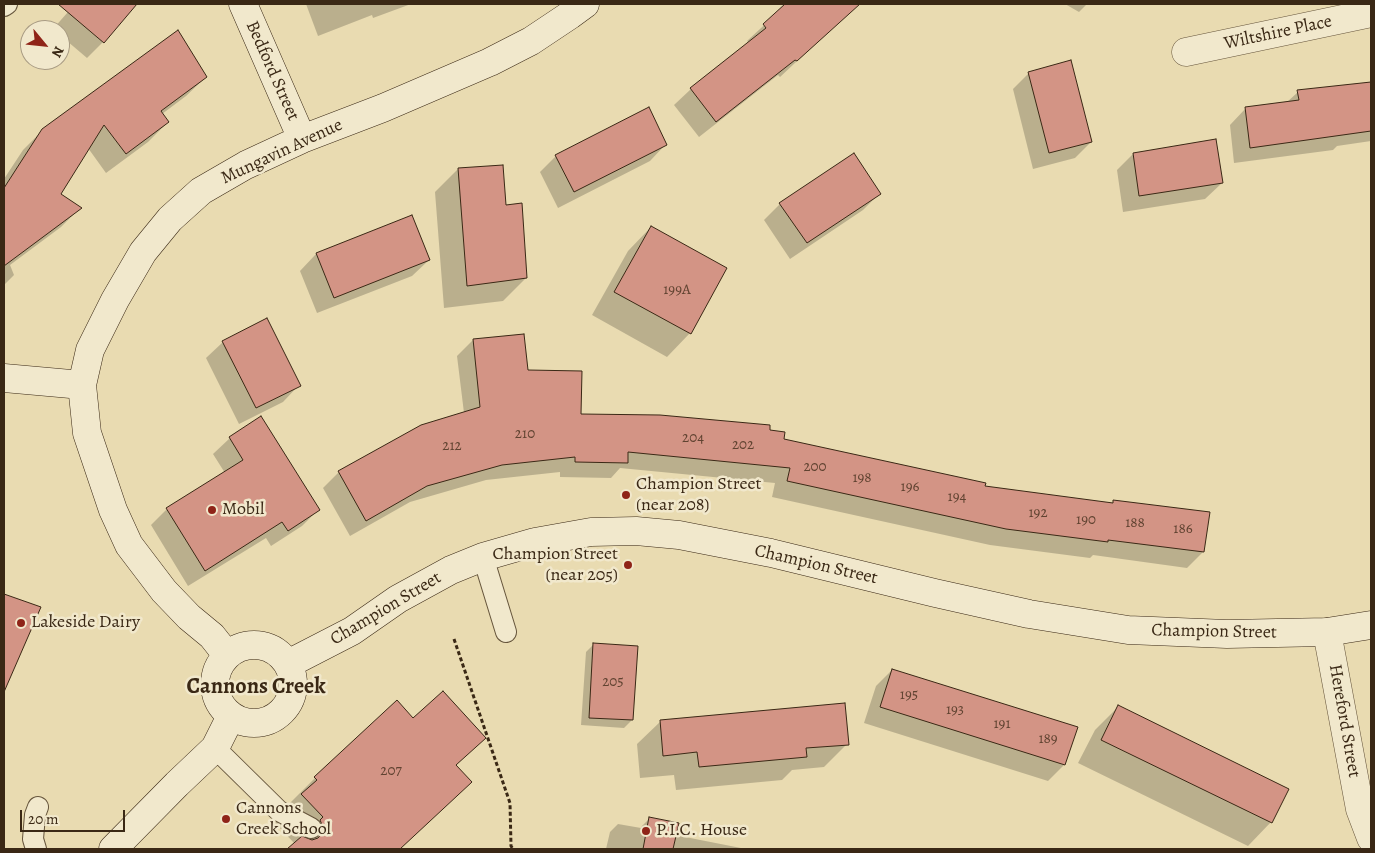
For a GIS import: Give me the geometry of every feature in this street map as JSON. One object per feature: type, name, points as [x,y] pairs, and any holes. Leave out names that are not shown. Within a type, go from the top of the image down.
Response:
[{"type":"main road","name":"Bedford Street","points":[[243,4],[302,139]]},
{"type":"main road","name":"Mungavin Avenue","points":[[227,654],[212,636],[189,617],[164,591],[129,544],[113,510],[87,433],[82,385],[90,350],[115,300],[144,252],[170,218],[201,191],[246,164],[302,139],[383,108],[490,62],[532,41],[585,4]]},
{"type":"main road","name":"Wiltshire Place","points":[[1186,52],[1371,13]]},
{"type":"main road","points":[[4,378],[82,385]]},
{"type":"main road","name":"Champion Street","points":[[288,664],[352,631],[398,599],[451,570],[483,557],[535,542],[591,532],[636,532],[679,535],[771,553],[1029,614],[1128,630],[1227,634],[1327,632],[1371,625]]},
{"type":"main road","name":"Hereford Street","points":[[1327,632],[1360,809],[1371,838]]},
{"type":"main road","points":[[258,645],[270,648],[280,655],[288,664],[293,676],[293,688],[289,701],[281,712],[270,720],[257,723],[243,722],[231,716],[222,706],[216,694],[215,680],[218,668],[227,654],[246,646],[258,645]]},
{"type":"main road","points":[[114,849],[215,748],[231,716]]},
{"type":"lane","points":[[4,6],[8,4]]},
{"type":"lane","points":[[483,557],[506,632]]},
{"type":"lane","points":[[215,748],[279,811],[311,828]]},
{"type":"lane","points":[[36,849],[32,839],[38,807]]},
{"type":"path","points":[[454,639],[510,803],[511,846],[513,849]]},
{"type":"building","points":[[58,4],[137,4],[104,43]]},
{"type":"building","points":[[785,4],[860,4],[797,61],[795,60],[716,122],[690,88],[766,28],[763,24]]},
{"type":"building","points":[[178,30],[207,77],[161,111],[169,122],[126,154],[104,125],[61,194],[82,208],[4,266],[4,188],[42,129]]},
{"type":"building","points":[[1071,60],[1092,142],[1049,153],[1028,72]]},
{"type":"building","points":[[1371,82],[1371,131],[1250,148],[1245,107],[1299,100],[1297,90]]},
{"type":"building","points":[[649,107],[667,145],[574,192],[555,155]]},
{"type":"building","points":[[1216,139],[1223,183],[1139,196],[1133,153]]},
{"type":"building","points":[[854,153],[881,194],[807,243],[779,203]]},
{"type":"building","points":[[503,165],[506,205],[522,203],[527,278],[467,286],[458,168]]},
{"type":"building","points":[[412,215],[430,260],[334,298],[316,253]]},
{"type":"building","points":[[651,226],[727,268],[691,334],[614,292]]},
{"type":"building","points":[[267,318],[301,386],[256,408],[222,341]]},
{"type":"building","points":[[524,334],[528,370],[582,371],[581,414],[660,415],[770,425],[770,430],[785,432],[784,439],[986,483],[985,486],[1113,503],[1113,500],[1210,512],[1204,552],[1006,529],[787,481],[790,468],[628,452],[628,463],[575,462],[575,457],[502,465],[427,486],[366,521],[338,471],[421,425],[480,407],[473,339]]},
{"type":"building","points":[[261,416],[320,510],[288,531],[282,522],[205,571],[166,508],[243,460],[229,437]]},
{"type":"building","points":[[4,594],[41,607],[4,692]]},
{"type":"building","points":[[593,643],[638,646],[633,720],[589,718]]},
{"type":"building","points":[[892,669],[1078,727],[1065,765],[880,707]]},
{"type":"building","points":[[443,691],[486,738],[456,765],[472,782],[400,849],[287,849],[302,836],[312,840],[318,838],[322,833],[323,827],[320,820],[323,817],[301,794],[317,780],[314,777],[397,700],[413,718]]},
{"type":"building","points":[[845,703],[849,745],[806,748],[807,757],[699,767],[697,752],[663,756],[660,720]]},
{"type":"building","points":[[1118,705],[1289,789],[1272,823],[1101,740]]},
{"type":"building","points":[[649,817],[679,823],[673,849],[643,849]]},
{"type":"place","name":"Champion Street (near 208)","points":[[626,495]]},
{"type":"place","name":"Mobil","points":[[212,510]]},
{"type":"place","name":"Champion Street (near 205)","points":[[628,565]]},
{"type":"place","name":"Lakeside Dairy","points":[[21,623]]},
{"type":"place","name":"Cannons Creek School","points":[[226,819]]},
{"type":"place","name":"P.I.C. House","points":[[646,831]]},
{"type":"district","name":"Cannons Creek","points":[[256,688]]}]
